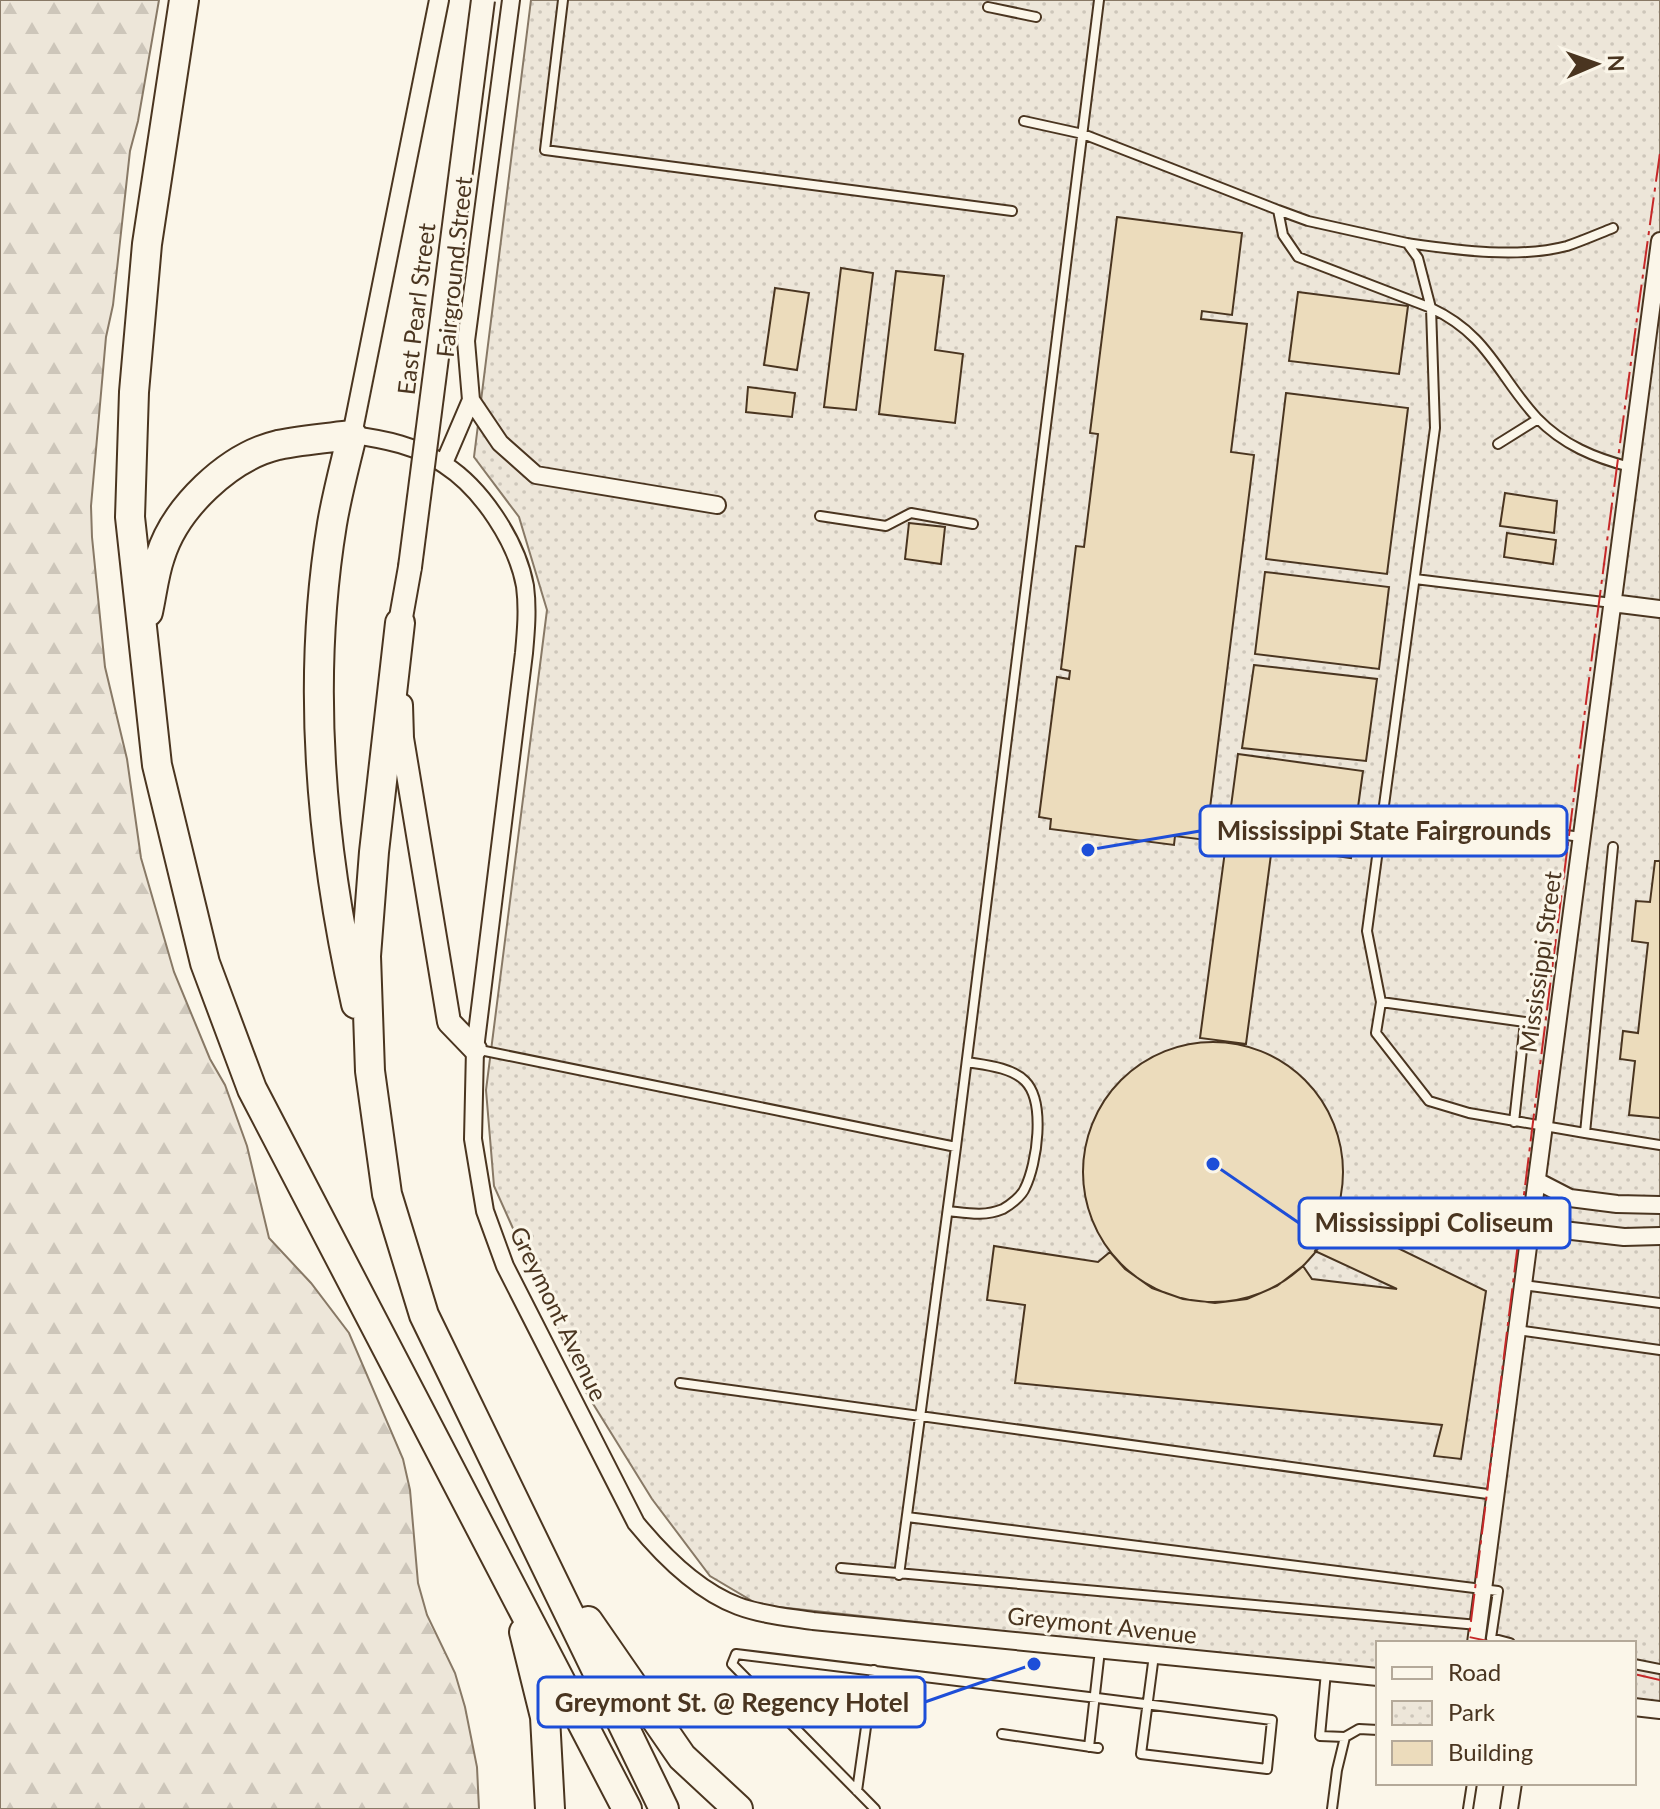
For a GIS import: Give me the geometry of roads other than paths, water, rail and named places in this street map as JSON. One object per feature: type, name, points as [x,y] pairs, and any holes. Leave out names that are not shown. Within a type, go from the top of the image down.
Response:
[{"type":"highway","points":[[184,0],[147,244],[134,392],[130,517],[161,781],[205,963],[252,1089],[627,1809]]},
{"type":"highway","points":[[143,635],[160,555],[179,518],[202,489],[238,463],[275,446],[352,435],[332,523],[322,609],[319,743],[328,849],[343,943],[370,1071],[387,1194],[424,1315],[664,1809]]},
{"type":"highway","points":[[370,1071],[366,956],[374,852],[400,623]]},
{"type":"highway","points":[[535,1545],[682,1757],[738,1809]]},
{"type":"highway","points":[[512,1585],[545,1717],[550,1809]]},
{"type":"main road","name":"East Pearl Street","points":[[475,1049],[449,1022],[402,738],[400,623],[410,567],[483,0]]},
{"type":"street","points":[[352,435],[439,0]]},
{"type":"street","name":"Fairground Street","points":[[511,0],[466,341],[471,400],[500,443],[536,475],[717,505]]},
{"type":"street","name":"Mississippi Street","points":[[1476,1641],[1660,241]]},
{"type":"street","points":[[444,463],[471,400]]},
{"type":"street","name":"Greymont Avenue","points":[[352,435],[399,443],[444,463],[464,480],[500,527],[514,553],[524,583],[527,612],[475,1049],[473,1139],[485,1211],[493,1238],[636,1523],[656,1547],[697,1582],[737,1606],[762,1613],[813,1621],[1376,1677]]},
{"type":"street","points":[[1612,603],[1660,609]]},
{"type":"street","points":[[1537,1181],[1570,1198],[1660,1205]]},
{"type":"street","points":[[1529,1238],[1563,1230],[1624,1237],[1660,1236]]},
{"type":"street","points":[[1636,1707],[1660,1710]]},
{"type":"street","points":[[1509,1809],[1513,1785]]},
{"type":"lane","points":[[563,0],[545,150],[1012,211]]},
{"type":"lane","points":[[899,1575],[967,1062],[1099,0]]},
{"type":"lane","points":[[988,7],[1036,17]]},
{"type":"lane","points":[[1024,121],[1083,134],[1308,221],[1407,243],[1448,249],[1534,251],[1567,245],[1613,228]]},
{"type":"lane","points":[[1278,210],[1283,235],[1298,257],[1454,319],[1483,346],[1538,419],[1571,445],[1594,457],[1630,467]]},
{"type":"lane","points":[[1407,243],[1418,258],[1431,308],[1435,428],[1367,931],[1381,1002],[1376,1033],[1429,1101],[1543,1128],[1660,1145]]},
{"type":"lane","points":[[1498,444],[1538,419]]},
{"type":"lane","points":[[820,516],[886,526],[911,513],[973,524]]},
{"type":"lane","points":[[1415,579],[1612,603]]},
{"type":"lane","points":[[1383,810],[1581,837]]},
{"type":"lane","points":[[1585,1133],[1613,847]]},
{"type":"lane","points":[[1381,1002],[1525,1022],[1514,1122]]},
{"type":"lane","points":[[475,1049],[956,1147]]},
{"type":"lane","points":[[948,1211],[981,1215],[1004,1208],[1024,1192],[1033,1166],[1039,1110],[1026,1082],[1003,1069],[967,1062]]},
{"type":"lane","points":[[1523,1285],[1660,1303]]},
{"type":"lane","points":[[1517,1330],[1660,1350]]},
{"type":"lane","points":[[680,1383],[1496,1495]]},
{"type":"lane","points":[[907,1517],[1498,1591],[1491,1638],[1502,1641]]},
{"type":"lane","points":[[841,1568],[1479,1625]]},
{"type":"lane","points":[[1002,1734],[1093,1748],[1100,1650]]},
{"type":"lane","points":[[875,1809],[732,1664],[736,1654],[874,1670],[1148,1704],[1272,1720],[1267,1769],[1137,1754],[1148,1704],[1154,1655]]},
{"type":"lane","points":[[1636,1664],[1660,1669]]},
{"type":"lane","points":[[857,1791],[874,1670]]},
{"type":"lane","points":[[1326,1672],[1320,1736],[1345,1737],[1359,1729],[1376,1730]]},
{"type":"lane","points":[[1332,1809],[1345,1737]]},
{"type":"lane","points":[[1468,1809],[1472,1785]]},
{"type":"place","name":"Mississippi State Fairgrounds","points":[[1088,850]]},
{"type":"place","name":"Mississippi Coliseum","points":[[1213,1164]]},
{"type":"place","name":"Greymont St. @ Regency Hotel","points":[[1034,1664]]}]
